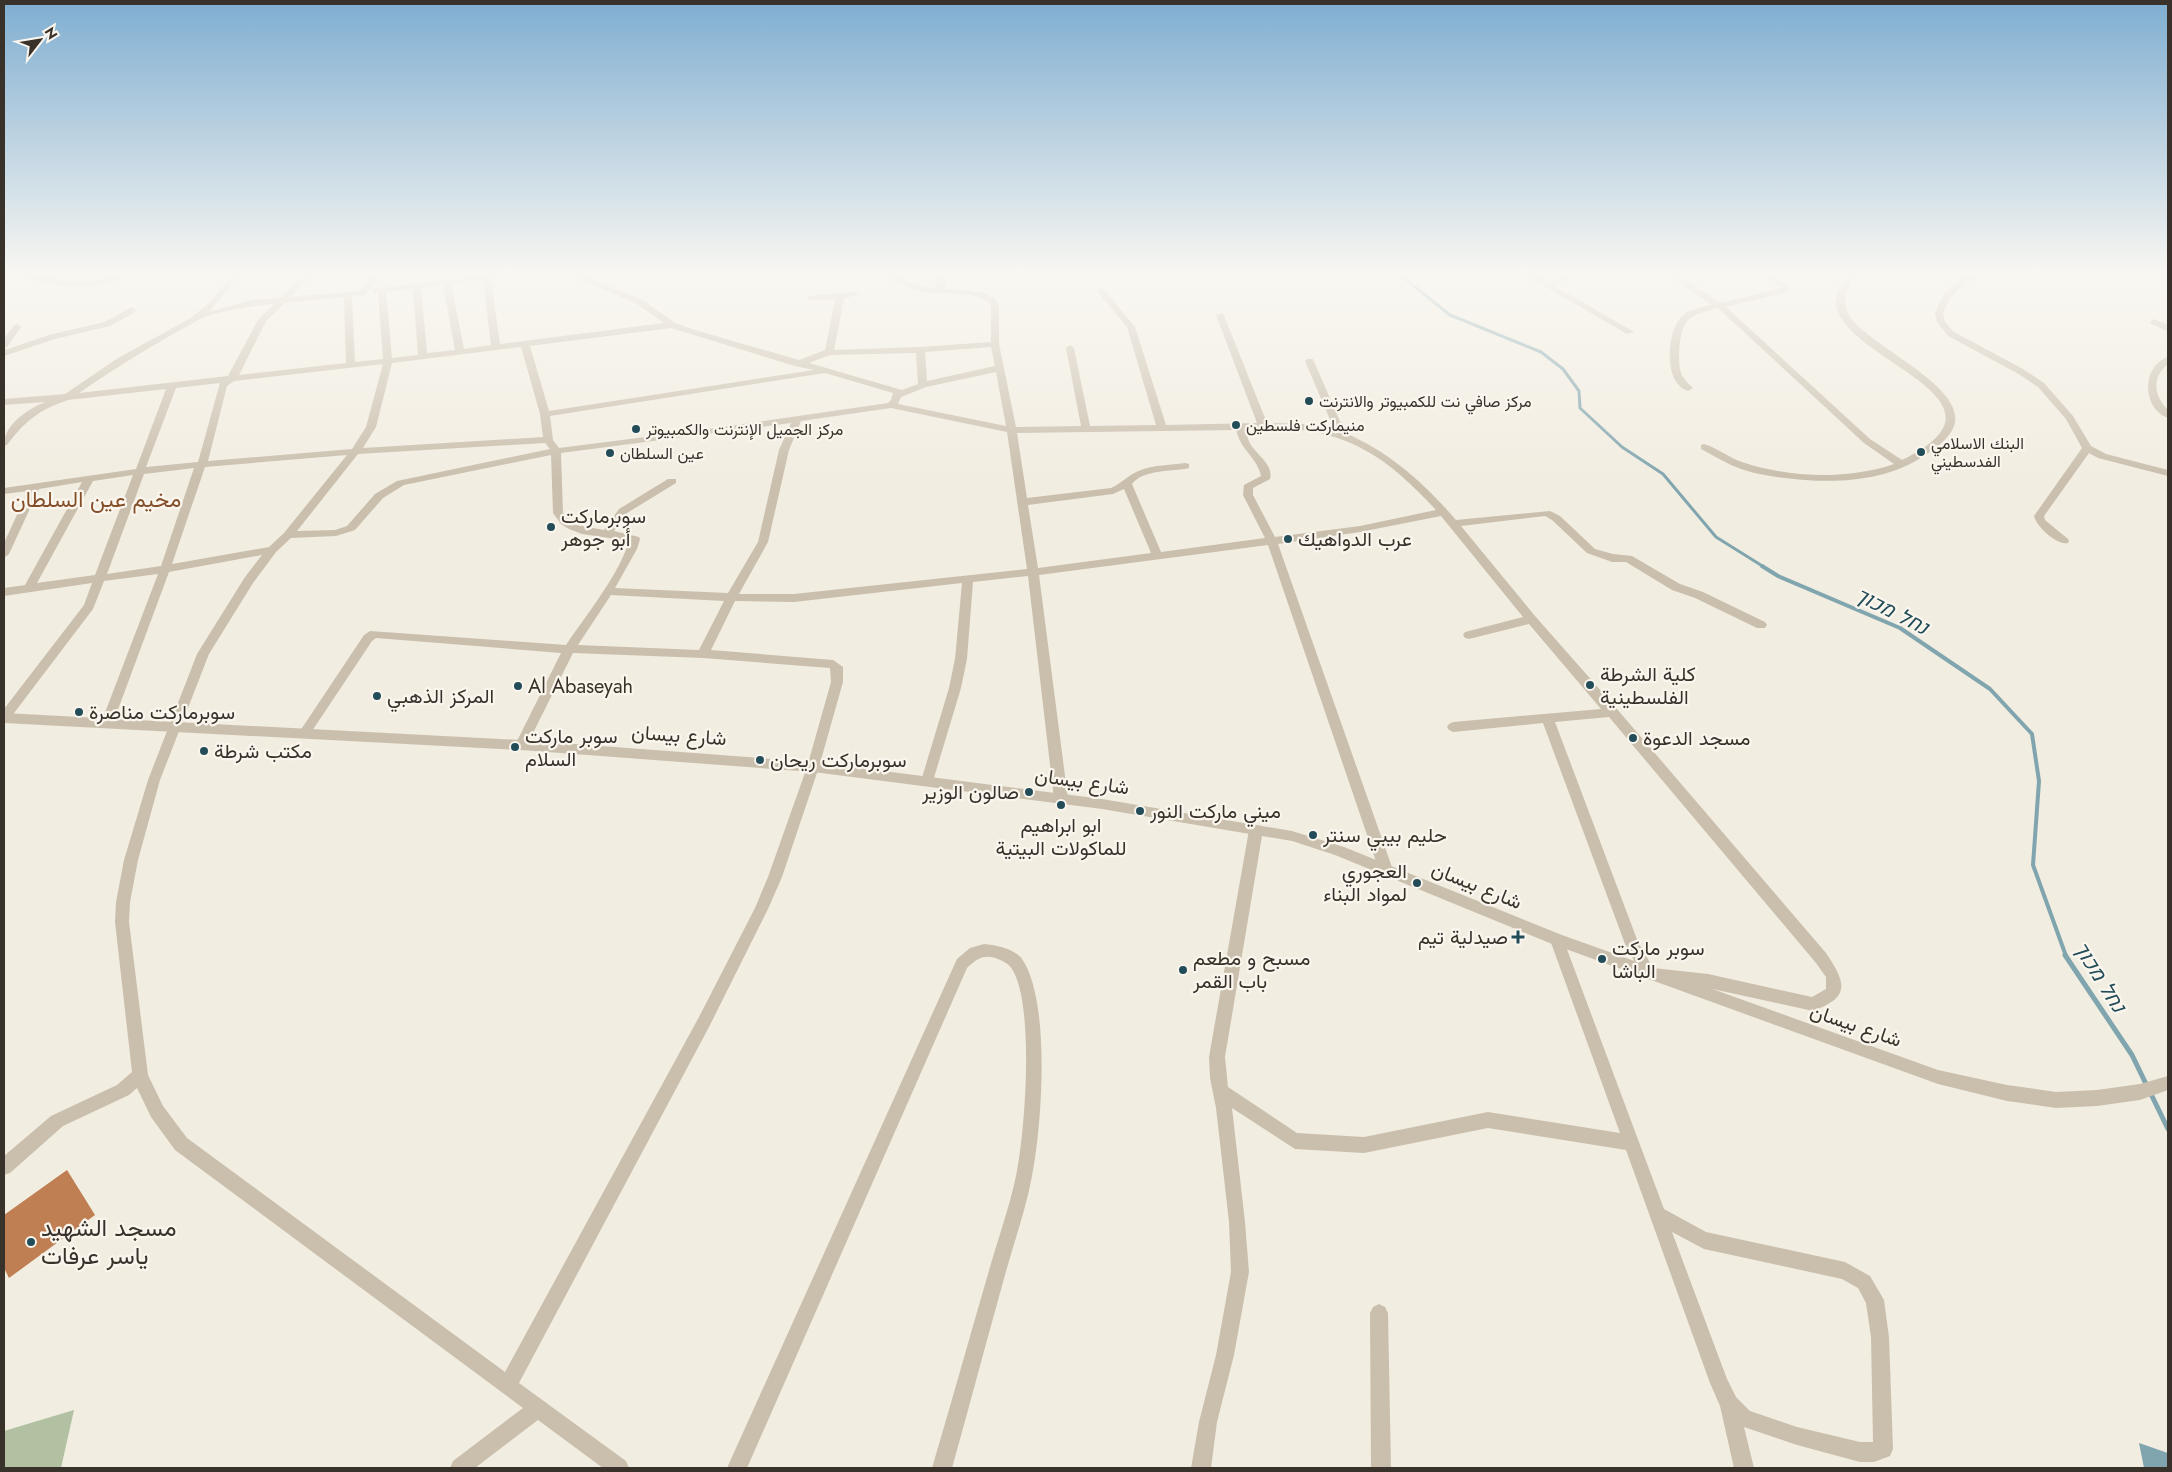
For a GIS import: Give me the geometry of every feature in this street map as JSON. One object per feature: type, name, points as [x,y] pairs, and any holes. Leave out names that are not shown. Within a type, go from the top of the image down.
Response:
[{"type":"street","points":[[4,353],[33,343]]},
{"type":"street","points":[[4,443],[28,413],[43,405],[68,397],[121,360],[153,343]]},
{"type":"street","points":[[107,723],[165,569],[194,477],[202,464],[223,385],[233,377],[250,343]]},
{"type":"street","points":[[350,343],[351,365]]},
{"type":"street","points":[[386,343],[388,361],[365,440],[342,465],[288,535],[272,550],[249,580],[203,654],[154,780],[131,860],[123,902],[122,922],[123,950],[131,996],[140,1076],[146,1092],[164,1124],[182,1144],[619,1468]]},
{"type":"street","points":[[422,343],[423,357]]},
{"type":"street","points":[[458,343],[460,352]]},
{"type":"street","points":[[495,343],[496,348]]},
{"type":"street","points":[[4,402],[172,386],[233,377],[388,361],[535,343]]},
{"type":"street","points":[[725,343],[902,394]]},
{"type":"street","points":[[829,352],[831,343]]},
{"type":"street","points":[[1136,343],[1162,428]]},
{"type":"street","points":[[1231,343],[1263,424]]},
{"type":"street","points":[[1677,343],[1674,353],[1676,375],[1678,380],[1688,388]]},
{"type":"street","points":[[1760,343],[1868,441],[1901,464]]},
{"type":"street","points":[[1704,447],[1736,463],[1776,473],[1822,478],[1857,477],[1901,464],[1927,450],[1950,428],[1951,416],[1946,403],[1938,394],[1872,343]]},
{"type":"street","points":[[1964,343],[2033,378],[2070,418],[2087,448],[2102,456],[2168,473]]},
{"type":"street","points":[[521,745],[569,649],[608,591],[635,544],[634,539],[630,537],[570,527],[561,519],[558,513],[556,451],[548,440],[545,414],[525,344]]},
{"type":"street","points":[[798,364],[829,352],[920,350],[995,344],[1012,430],[1034,572],[1060,799]]},
{"type":"street","points":[[1070,348],[1086,429]]},
{"type":"street","points":[[920,350],[923,386]]},
{"type":"street","points":[[2168,360],[2157,370],[2153,382],[2154,400],[2168,415]]},
{"type":"street","points":[[1310,361],[1341,435]]},
{"type":"street","points":[[891,405],[896,401],[897,395],[923,386],[1000,368]]},
{"type":"street","points":[[545,414],[824,372]]},
{"type":"street","points":[[4,718],[89,606],[172,386]]},
{"type":"street","points":[[288,535],[336,533],[351,528],[379,496],[400,483],[556,451],[716,431],[891,405],[1012,430],[1240,427],[1263,424],[1308,428],[1341,435],[1395,465],[1414,480],[1444,512],[1531,619],[1613,712],[1821,958],[1833,976],[1834,992],[1813,1004],[1708,982],[1649,974],[1632,944],[1547,718]]},
{"type":"street","points":[[703,654],[763,542],[784,450],[798,418]]},
{"type":"street","points":[[1240,427],[1244,442],[1254,453],[1266,473],[1266,477],[1248,487],[1248,494],[1272,541],[1386,870]]},
{"type":"street","points":[[4,491],[202,464],[355,451],[548,440]]},
{"type":"street","points":[[2064,541],[2040,521],[2039,516],[2087,448]]},
{"type":"street","points":[[1023,502],[1113,491],[1127,484],[1130,478],[1145,472],[1185,466]]},
{"type":"street","points":[[30,587],[89,478]]},
{"type":"street","points":[[607,533],[623,511],[672,481]]},
{"type":"street","points":[[1127,484],[1157,555]]},
{"type":"street","points":[[4,554],[35,486]]},
{"type":"street","points":[[608,591],[763,599],[819,596],[1034,572],[1272,541],[1360,529],[1444,512]]},
{"type":"street","points":[[1453,524],[1546,513],[1556,518],[1591,551],[1612,558],[1628,559],[1676,587],[1699,595],[1761,625]]},
{"type":"street","points":[[4,592],[165,569],[272,550]]},
{"type":"street","points":[[928,780],[955,688],[961,659],[968,578]]},
{"type":"street","points":[[1468,635],[1531,619]]},
{"type":"street","points":[[304,734],[371,635],[569,649],[703,654],[833,664],[837,667],[837,682],[813,766],[775,877],[761,909],[695,1039],[507,1386]]},
{"type":"street","points":[[1453,727],[1613,712]]},
{"type":"street","name":"شارع بيسان","points":[[4,718],[521,745],[813,766],[1060,799],[1256,830],[1301,839],[1339,851],[1557,940],[1938,1077],[2007,1094],[2056,1100],[2097,1098],[2140,1092],[2164,1085]]},
{"type":"street","points":[[1202,1468],[1208,1422],[1225,1355],[1240,1272],[1237,1222],[1218,1078],[1217,1057],[1256,830]]},
{"type":"street","points":[[1557,940],[1719,1383],[1729,1404],[1744,1468]]},
{"type":"street","points":[[736,1468],[962,964],[970,955],[979,950],[993,951],[1006,956],[1017,964],[1024,978],[1030,1008],[1032,1104],[1024,1176],[942,1468]]},
{"type":"street","points":[[4,1167],[57,1122],[77,1110],[107,1099],[123,1090],[140,1076]]},
{"type":"street","points":[[1221,1092],[1295,1141],[1364,1145],[1488,1120],[1631,1143]]},
{"type":"street","points":[[1658,1214],[1704,1240],[1845,1271],[1864,1282],[1875,1300],[1880,1337],[1884,1449],[1874,1452],[1860,1452],[1797,1436],[1744,1418],[1729,1404]]},
{"type":"street","points":[[1379,1313],[1380,1468]]},
{"type":"street","points":[[460,1468],[538,1408]]},
{"type":"green space","points":[[74,1410],[61,1468],[4,1468],[4,1431]]},
{"type":"water","points":[[2139,1443],[2168,1453],[2168,1468],[2144,1468]]},
{"type":"building","name":"مسجد الشهيد ياسر عرفات","points":[[67,1170],[95,1215],[9,1278],[4,1268],[4,1215]]},
{"type":"waterway","name":"נחל מכוך","points":[[1518,343],[1541,352],[1563,369],[1579,391],[1580,408],[1622,447],[1663,474],[1716,537],[1764,567]]},
{"type":"waterway","name":"נחל מכוך","points":[[1762,566],[1778,576],[1900,628],[1990,689],[2032,734],[2039,781],[2033,865],[2066,956]]},
{"type":"waterway","name":"נחל מכוך","points":[[2065,955],[2132,1055],[2147,1086]]},
{"type":"waterway","name":"נחל מכוך","points":[[2150,1092],[2168,1129]]},
{"type":"place","name":"مركز صافي نت للكمبيوتر والانترنت","points":[[1309,401]]},
{"type":"place","name":"منيماركت فلسطين","points":[[1236,425]]},
{"type":"place","name":"مركز الجميل الإنترنت والكمبيوتر","points":[[636,429]]},
{"type":"place","name":"البنك الاسلامي الفدسطيني","points":[[1921,452]]},
{"type":"place","name":"عين السلطان","points":[[610,453]]},
{"type":"place","name":"سوبرماركت أبو جوهر","points":[[551,527]]},
{"type":"place","name":"عرب الدواهيك","points":[[1288,539]]},
{"type":"place","name":"كلية الشرطة الفلسطينية","points":[[1590,685]]},
{"type":"place","name":"Al Abaseyah","points":[[518,686]]},
{"type":"place","name":"المركز الذهبي","points":[[377,696]]},
{"type":"place","name":"سوبرماركت مناصرة","points":[[79,712]]},
{"type":"place","name":"مسجد الدعوة","points":[[1633,738]]},
{"type":"place","name":"سوبر ماركت السلام","points":[[515,747]]},
{"type":"place","name":"مكتب شرطة","points":[[204,751]]},
{"type":"place","name":"سوبرماركت ريحان","points":[[760,760]]},
{"type":"place","name":"صالون الوزير","points":[[1029,792]]},
{"type":"place","name":"ابو ابراهيم للماكولات البيتية","points":[[1061,805]]},
{"type":"place","name":"ميني ماركت النور","points":[[1140,811]]},
{"type":"place","name":"حليم بيبي سنتر","points":[[1313,835]]},
{"type":"place","name":"العجوري لمواد البناء","points":[[1417,883]]},
{"type":"place","name":"صيدلية تيم","points":[[1518,937]]},
{"type":"place","name":"سوبر ماركت الباشا","points":[[1602,959]]},
{"type":"place","name":"مسبح و مطعم باب القمر","points":[[1183,970]]},
{"type":"place","name":"مسجد الشهيد ياسر عرفات","points":[[31,1242]]},
{"type":"district","name":"مخيم عين السلطان","points":[[96,499]]}]
